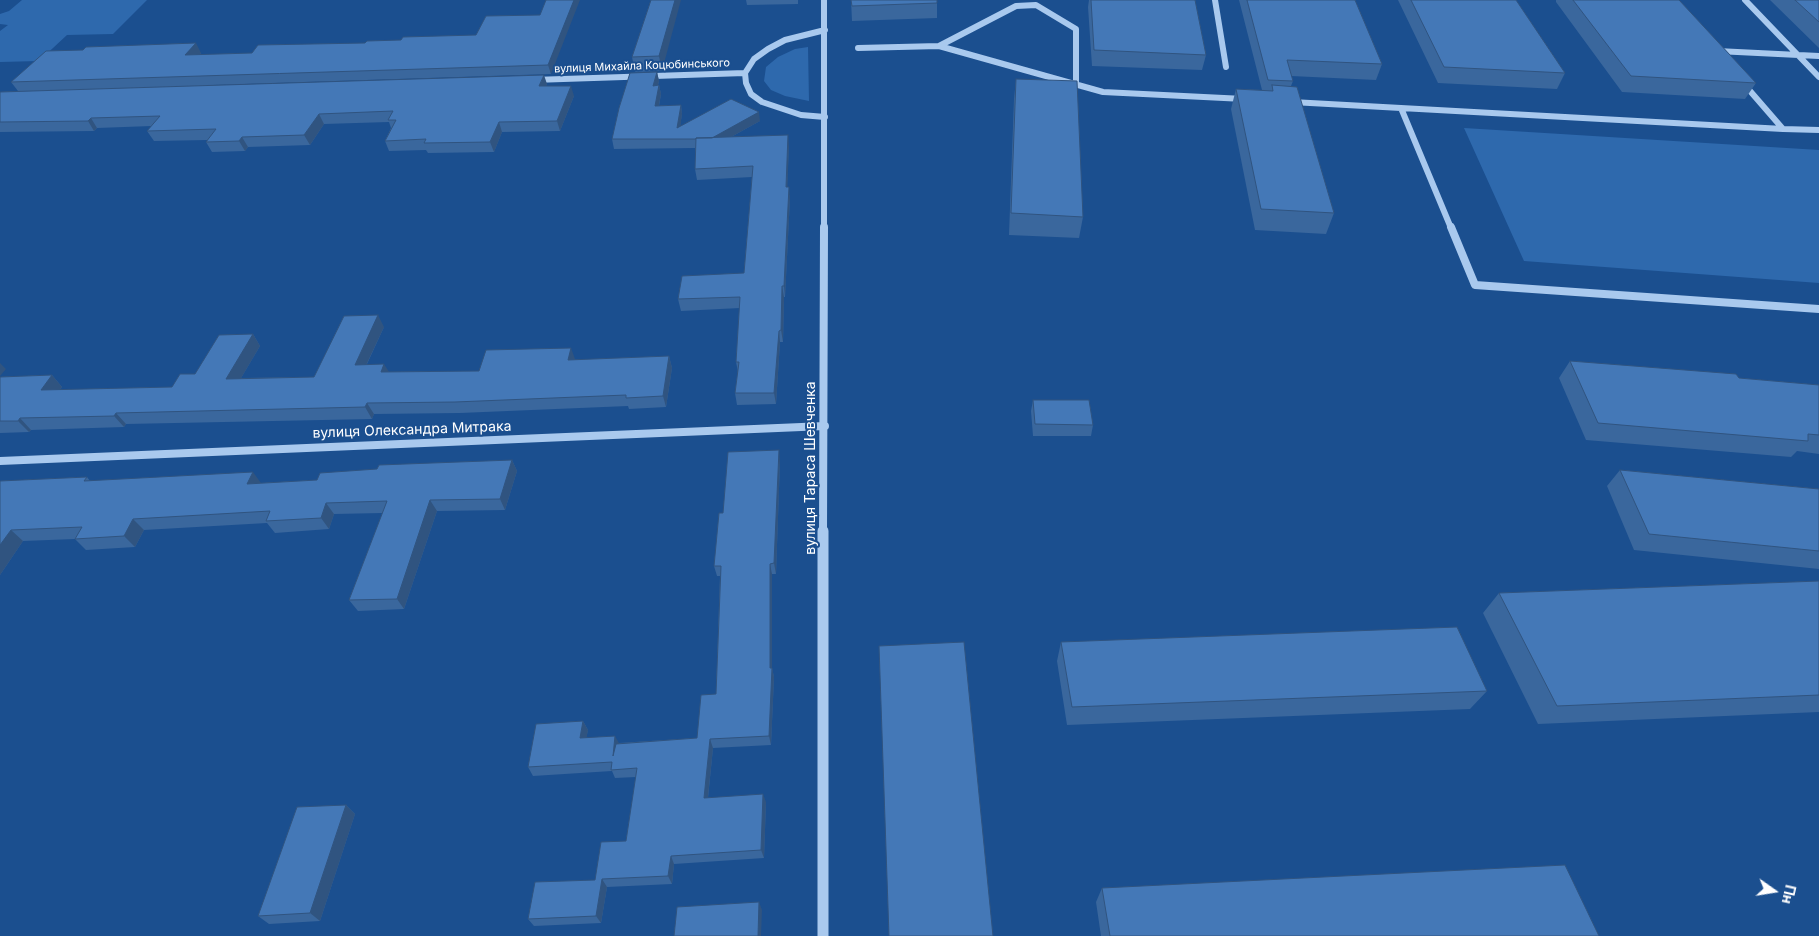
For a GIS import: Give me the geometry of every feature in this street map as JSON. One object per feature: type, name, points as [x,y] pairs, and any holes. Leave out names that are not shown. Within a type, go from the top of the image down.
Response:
[{"type":"street","name":"вулиця Тараса Шевченка","points":[[823,936],[824,0]]},
{"type":"street","points":[[1216,0],[1226,67]]},
{"type":"street","points":[[1745,0],[1819,77]]},
{"type":"street","name":"вулиця Михайла Коцюбинського","points":[[824,30],[785,40],[768,49],[754,59],[746,73],[746,84],[752,94],[762,102],[801,115],[825,117]]},
{"type":"street","points":[[1710,44],[1722,58]]},
{"type":"street","points":[[1716,51],[1819,56]]},
{"type":"street","name":"вулиця Михайла Коцюбинського","points":[[527,80],[746,73]]},
{"type":"street","points":[[1741,79],[1783,129]]},
{"type":"street","points":[[1401,108],[1819,130]]},
{"type":"street","name":"вулиця Олександра Митрака","points":[[0,461],[825,426]]},
{"type":"lane","points":[[939,46],[1016,6],[1036,4],[1076,29],[1076,84]]},
{"type":"lane","points":[[858,48],[939,46],[1103,92],[1252,100]]},
{"type":"lane","points":[[1282,101],[1401,108],[1474,285],[1819,309]]},
{"type":"shaded area","points":[[22,0],[147,0],[113,34],[67,35],[39,61],[0,62],[0,31],[8,25],[0,24],[0,14],[9,11]]},
{"type":"shaded area","points":[[808,47],[809,101],[785,96],[771,90],[764,81],[766,67],[778,57],[795,49]]},
{"type":"shaded area","points":[[1464,128],[1819,150],[1819,283],[1524,261]]},
{"type":"building","points":[[546,0],[574,0],[548,65],[11,82],[46,51],[83,50],[86,47],[196,43],[185,55],[252,53],[258,45],[365,43],[367,41],[401,40],[403,37],[476,35],[486,16],[540,15]]},
{"type":"building","points":[[651,0],[675,0],[659,56],[632,57]]},
{"type":"building","points":[[851,0],[937,0],[937,3],[852,6]]},
{"type":"building","points":[[1091,0],[1195,0],[1206,55],[1094,50]]},
{"type":"building","points":[[1247,0],[1355,0],[1382,64],[1287,60],[1293,81],[1268,80]]},
{"type":"building","points":[[1411,0],[1516,0],[1565,73],[1444,67]]},
{"type":"building","points":[[1573,0],[1679,0],[1756,83],[1631,76]]},
{"type":"building","points":[[1795,0],[1819,0],[1819,22]]},
{"type":"building","points":[[657,72],[653,86],[659,85],[655,106],[681,105],[677,128],[731,99],[759,112],[712,138],[612,139],[630,73]]},
{"type":"building","points":[[544,75],[539,86],[571,86],[557,121],[499,122],[490,142],[424,143],[426,139],[385,141],[396,120],[388,120],[393,111],[319,114],[304,135],[242,137],[239,141],[206,142],[216,129],[147,131],[160,116],[91,118],[88,121],[0,122],[0,92]]},
{"type":"building","points":[[1016,79],[1077,81],[1083,217],[1011,213]]},
{"type":"building","points":[[1272,85],[1297,87],[1334,213],[1261,209],[1236,89],[1273,91]]},
{"type":"building","points":[[788,135],[786,187],[789,187],[784,286],[782,286],[781,330],[779,331],[774,393],[735,393],[739,362],[736,362],[740,297],[678,299],[682,276],[744,273],[753,166],[695,169],[696,138]]},
{"type":"building","points":[[378,315],[355,365],[384,364],[381,372],[479,371],[486,350],[571,348],[568,360],[669,356],[663,396],[626,398],[626,395],[455,402],[367,403],[365,407],[116,413],[114,416],[20,418],[18,421],[0,421],[0,377],[52,375],[41,390],[172,387],[180,374],[195,374],[219,335],[253,334],[226,379],[314,377],[344,316]]},
{"type":"building","points":[[1570,361],[1736,374],[1739,378],[1819,385],[1819,435],[1808,434],[1808,441],[1598,423]]},
{"type":"building","points":[[1033,400],[1089,400],[1093,425],[1035,424]]},
{"type":"building","points":[[779,450],[774,563],[770,564],[770,668],[772,668],[769,736],[710,739],[704,798],[763,794],[761,850],[671,856],[668,876],[602,879],[596,916],[528,919],[535,882],[595,880],[601,842],[626,841],[637,768],[611,770],[612,762],[528,767],[536,724],[583,721],[580,738],[615,736],[613,756],[616,744],[697,738],[701,695],[716,694],[721,566],[714,566],[719,513],[723,513],[728,452]]},
{"type":"building","points":[[512,460],[500,499],[430,500],[397,599],[349,600],[387,501],[326,503],[321,518],[266,521],[270,511],[133,519],[124,536],[75,539],[82,527],[11,530],[0,545],[0,481],[87,477],[84,481],[253,472],[247,484],[317,480],[320,473],[377,469],[379,465]]},
{"type":"building","points":[[1620,470],[1819,489],[1819,551],[1649,534]]},
{"type":"building","points":[[1819,581],[1819,695],[1557,706],[1499,593]]},
{"type":"building","points":[[1457,627],[1487,691],[1072,707],[1061,642]]},
{"type":"building","points":[[964,642],[993,936],[889,936],[879,646]]},
{"type":"building","points":[[346,805],[310,913],[258,916],[297,807]]},
{"type":"building","points":[[1565,865],[1599,936],[1110,936],[1102,888]]},
{"type":"building","points":[[759,902],[758,936],[674,936],[677,907]]}]
